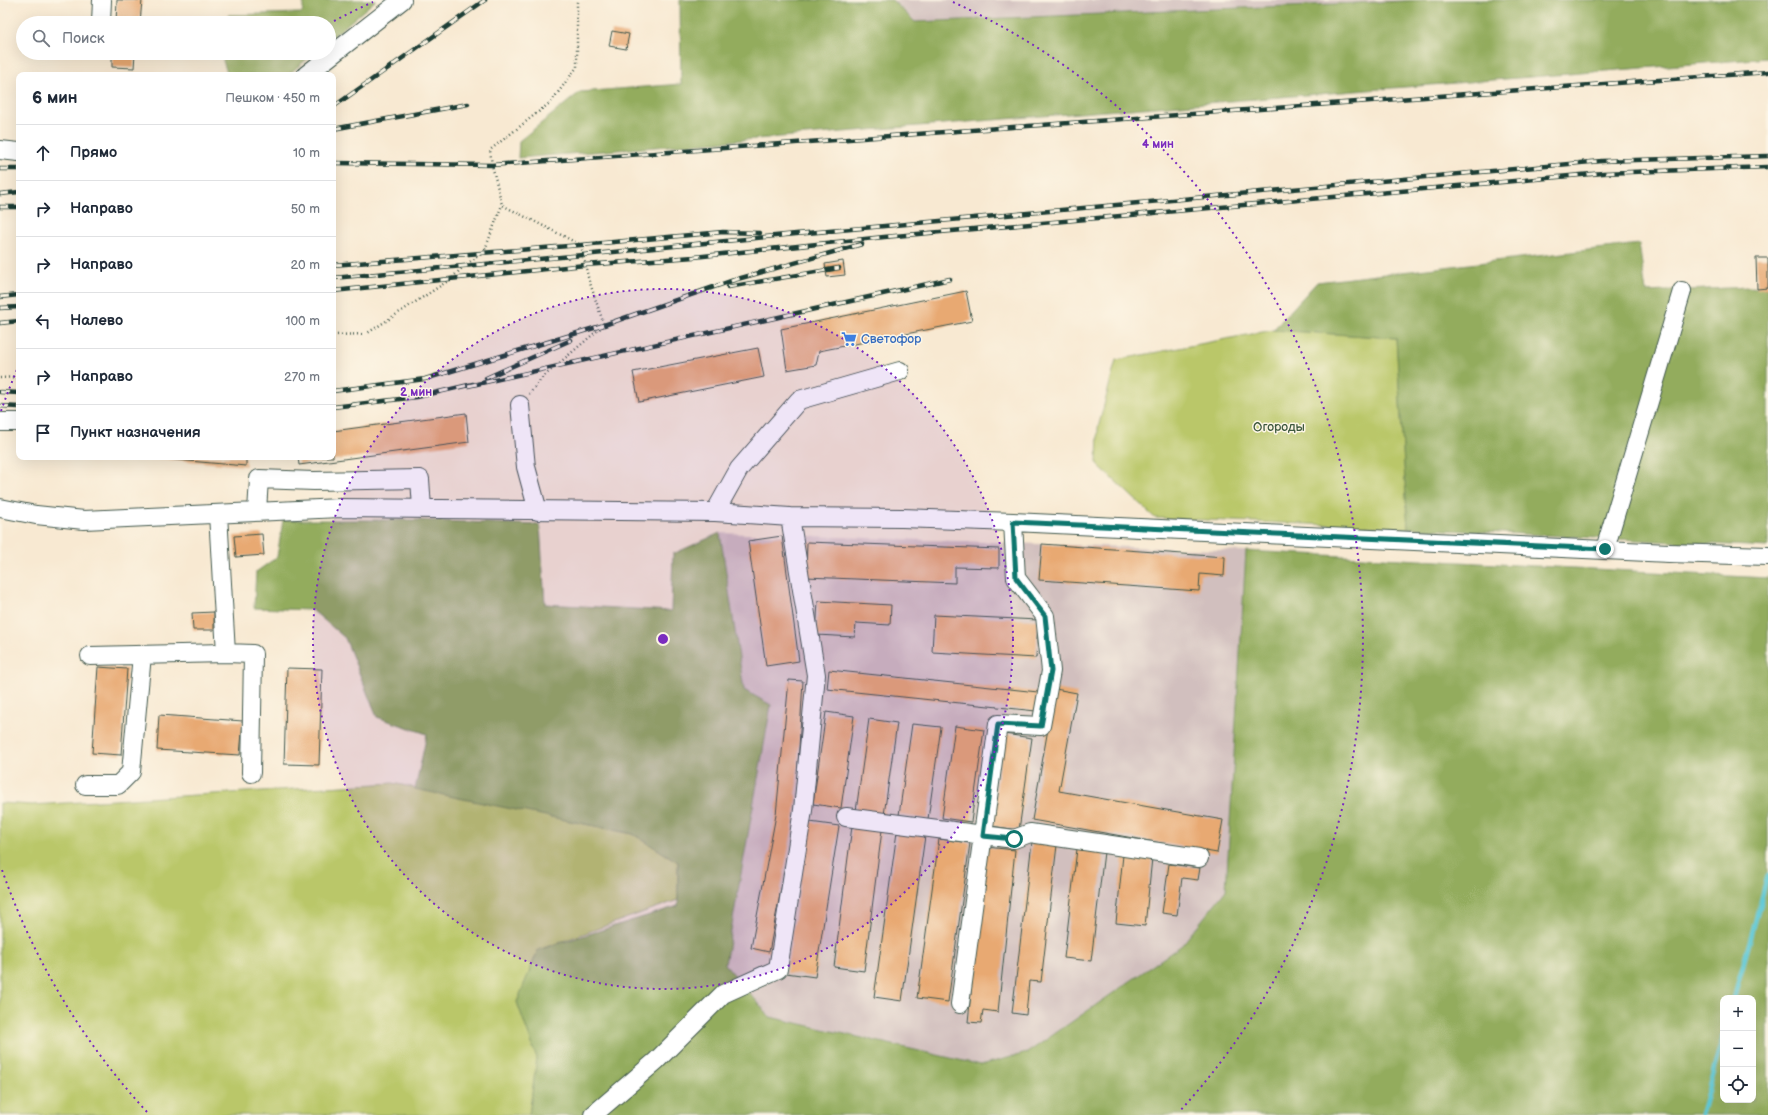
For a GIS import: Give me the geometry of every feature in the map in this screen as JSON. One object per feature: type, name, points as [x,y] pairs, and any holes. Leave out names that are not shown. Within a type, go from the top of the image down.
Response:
[{"type":"street","points":[[101,16],[102,0]]},
{"type":"street","points":[[336,52],[402,0]]},
{"type":"street","points":[[310,72],[325,60]]},
{"type":"street","points":[[0,150],[16,152]]},
{"type":"street","points":[[1605,549],[1682,291]]},
{"type":"street","points":[[715,512],[739,469],[798,400],[900,371]]},
{"type":"street","points":[[520,405],[526,467],[538,511]]},
{"type":"street","points":[[0,422],[16,422]]},
{"type":"street","points":[[257,511],[259,480],[314,481],[420,479],[422,508]]},
{"type":"street","points":[[0,508],[36,515],[84,520],[340,508],[715,512],[790,517],[902,518],[1013,522],[1768,556]]},
{"type":"street","points":[[218,514],[226,653]]},
{"type":"street","points":[[593,1115],[656,1061],[723,994],[778,969],[803,810],[816,675],[790,517]]},
{"type":"street","points":[[960,1004],[998,724],[1041,726],[1051,671],[1045,616],[1016,578],[1013,522]]},
{"type":"street","points":[[90,656],[226,653],[253,654],[251,773]]},
{"type":"street","points":[[85,785],[118,785],[131,772],[142,655]]},
{"type":"street","points":[[846,817],[1014,839],[1030,833],[1198,858]]},
{"type":"path","points":[[336,335],[366,334],[451,279],[464,266],[484,252],[502,205],[492,165],[490,150],[551,102],[577,67],[577,0]]},
{"type":"path","points":[[502,205],[581,245],[588,277],[604,326],[543,377],[520,405]]},
{"type":"path","points":[[0,378],[16,377]]},
{"type":"shaded area","points":[[892,0],[1427,0],[915,22]]},
{"type":"shaded area","points":[[720,533],[1246,551],[1226,890],[1182,945],[1027,1053],[981,1065],[770,1017],[725,964],[771,705],[744,690]]},
{"type":"green space","points":[[304,0],[376,0],[336,34],[336,16],[228,16],[302,13]]},
{"type":"green space","points":[[680,0],[892,0],[915,22],[1427,0],[1768,0],[1768,58],[518,158],[519,141],[580,92],[681,84]]},
{"type":"green space","points":[[306,60],[292,72],[227,72],[223,61]]},
{"type":"green space","points":[[1639,244],[1646,292],[1748,287],[1768,288],[1768,547],[1408,528],[1396,338],[1273,330],[1317,282]]},
{"type":"green space","name":"Огороды","points":[[1273,330],[1396,338],[1408,528],[1155,518],[1097,464],[1098,428],[1116,360]]},
{"type":"green space","points":[[283,520],[418,520],[540,525],[545,604],[671,611],[673,554],[720,533],[744,690],[771,705],[725,964],[770,1017],[981,1065],[1027,1053],[1182,945],[1226,890],[1246,551],[1768,578],[1768,1115],[529,1115],[537,1058],[517,1002],[538,950],[678,906],[678,862],[633,834],[415,789],[427,734],[377,717],[345,638],[312,610],[254,608],[256,572],[277,557]]},
{"type":"green space","points":[[393,783],[633,834],[678,861],[678,900],[538,950],[517,1002],[537,1058],[529,1115],[0,1115],[0,803],[32,805]]},
{"type":"building","points":[[117,0],[142,0],[141,16],[116,16]]},
{"type":"building","points":[[612,31],[629,34],[626,49],[609,46]]},
{"type":"building","points":[[112,60],[135,60],[134,68],[112,67]]},
{"type":"building","points":[[1756,258],[1768,258],[1768,288],[1757,289]]},
{"type":"building","points":[[843,261],[845,275],[827,277],[825,264]]},
{"type":"building","points":[[966,291],[972,321],[819,351],[816,365],[787,370],[781,329]]},
{"type":"building","points":[[758,348],[764,377],[639,402],[633,372]]},
{"type":"building","points":[[466,413],[469,442],[336,460],[336,431]]},
{"type":"building","points":[[177,460],[246,460],[246,466]]},
{"type":"building","points":[[298,460],[336,460],[299,465]]},
{"type":"building","points":[[262,534],[264,555],[236,557],[234,536]]},
{"type":"building","points":[[782,536],[799,661],[766,666],[748,541]]},
{"type":"building","points":[[807,542],[999,549],[999,568],[955,567],[955,583],[806,577]]},
{"type":"building","points":[[1042,544],[1225,557],[1224,576],[1200,574],[1199,591],[1039,580]]},
{"type":"building","points":[[818,601],[891,605],[890,625],[856,623],[855,637],[816,635]]},
{"type":"building","points":[[214,612],[214,630],[193,630],[192,613]]},
{"type":"building","points":[[934,615],[1038,620],[1036,658],[932,652]]},
{"type":"building","points":[[98,667],[127,669],[121,755],[92,753]]},
{"type":"building","points":[[287,668],[322,669],[319,765],[284,764]]},
{"type":"building","points":[[829,670],[1038,692],[1036,711],[827,689]]},
{"type":"building","points":[[789,680],[803,681],[795,815],[769,952],[751,948],[776,815]]},
{"type":"building","points":[[1055,689],[1077,693],[1059,791],[1223,820],[1217,853],[1032,820]]},
{"type":"building","points":[[826,712],[854,716],[841,808],[813,804]]},
{"type":"building","points":[[159,715],[243,721],[240,755],[157,750]]},
{"type":"building","points":[[869,719],[897,723],[884,815],[856,811]]},
{"type":"building","points":[[912,724],[941,727],[928,819],[899,815]]},
{"type":"building","points":[[955,726],[984,730],[971,822],[942,818]]},
{"type":"building","points":[[1004,734],[1032,738],[1019,830],[991,826]]},
{"type":"building","points":[[810,822],[839,826],[815,977],[786,973]]},
{"type":"building","points":[[852,826],[882,830],[864,971],[834,967]]},
{"type":"building","points":[[897,832],[925,836],[902,1001],[874,997]]},
{"type":"building","points":[[939,839],[970,843],[948,1002],[917,998]]},
{"type":"building","points":[[1032,842],[1057,845],[1041,982],[1029,981],[1026,1015],[1012,1013]]},
{"type":"building","points":[[986,847],[1015,850],[998,1012],[983,1010],[981,1023],[968,1022]]},
{"type":"building","points":[[1077,849],[1104,852],[1091,961],[1064,958]]},
{"type":"building","points":[[1123,855],[1152,858],[1145,926],[1116,923]]},
{"type":"building","points":[[1169,864],[1200,868],[1198,880],[1182,878],[1177,915],[1162,913]]},
{"type":"waterway","points":[[1735,995],[1768,875]]},
{"type":"waterway","points":[[1701,1115],[1720,1048]]},
{"type":"railway","points":[[336,105],[485,0]]},
{"type":"railway","points":[[336,163],[492,165],[1768,72]]},
{"type":"railway","points":[[336,128],[468,104]]},
{"type":"railway","points":[[336,278],[796,234],[1602,161],[1768,156]]},
{"type":"railway","points":[[336,291],[585,265],[694,257],[884,237],[1603,173],[1768,167]]},
{"type":"railway","points":[[0,169],[16,169]]},
{"type":"railway","points":[[0,194],[16,192]]},
{"type":"railway","points":[[0,207],[16,207]]},
{"type":"railway","points":[[336,265],[723,232],[760,233]]},
{"type":"railway","points":[[336,391],[425,379],[604,325],[734,280],[862,244]]},
{"type":"railway","points":[[728,287],[839,268]]},
{"type":"railway","points":[[468,386],[950,279]]},
{"type":"railway","points":[[0,297],[16,295]]},
{"type":"railway","points":[[0,308],[16,307]]},
{"type":"railway","points":[[0,323],[16,321]]},
{"type":"railway","points":[[486,378],[571,340]]},
{"type":"railway","points":[[336,407],[417,397],[473,384]]},
{"type":"railway","points":[[0,392],[16,393]]},
{"type":"railway","points":[[0,406],[16,407]]},
{"type":"place","name":"Светофор","points":[[849,339]]},
{"type":"route","points":[[1014,839],[983,836],[998,724],[1041,726],[1051,671],[1045,616],[1016,578],[1013,522],[1605,549]]}]
